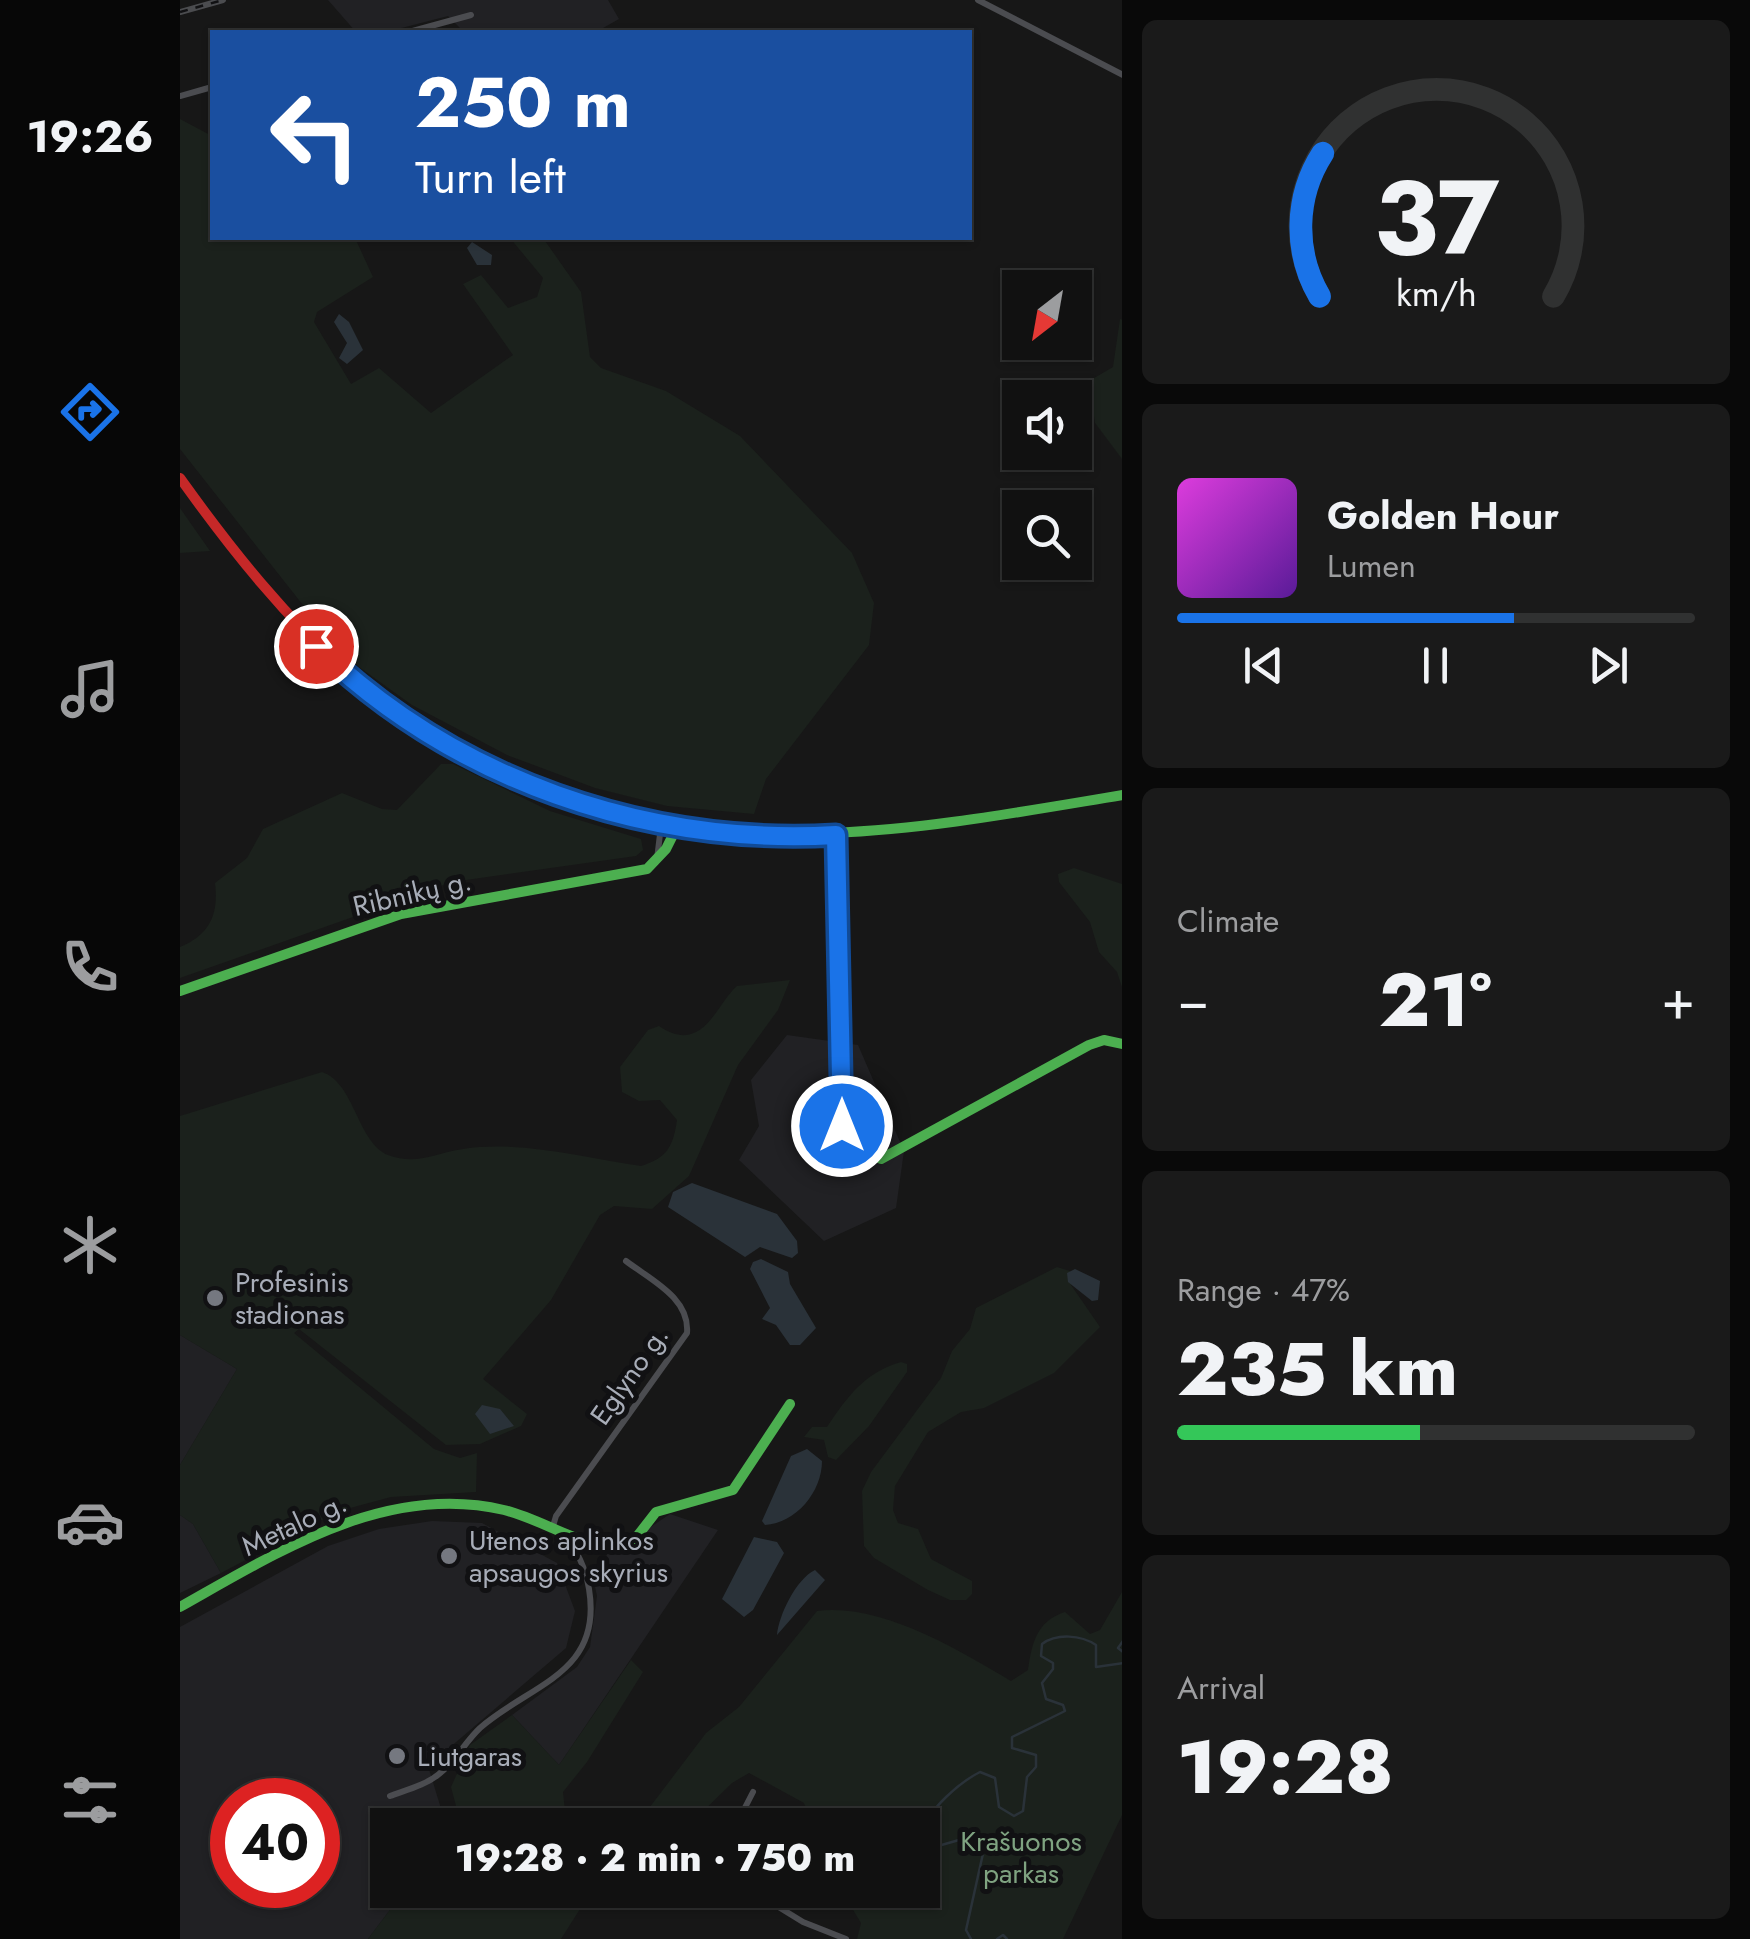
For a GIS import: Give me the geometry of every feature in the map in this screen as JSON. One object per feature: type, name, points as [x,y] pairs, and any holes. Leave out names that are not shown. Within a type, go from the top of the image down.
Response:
[{"type":"main road","points":[[180,478],[292,623],[335,665],[390,708],[520,780],[661,826],[754,836],[836,835],[1122,795]]},
{"type":"main road","points":[[657,859],[676,828]]},
{"type":"main road","points":[[836,835],[842,1126],[864,1150],[881,1159],[1089,1045],[1104,1040],[1122,1044]]},
{"type":"main road","name":"Ribnikų g.","points":[[180,991],[401,914],[638,872],[657,859]]},
{"type":"main road","name":"Metalo g.","points":[[180,1607],[320,1532],[366,1514],[441,1503],[498,1508],[551,1524],[610,1549],[628,1548],[656,1512],[734,1490],[790,1404]]},
{"type":"street","points":[[978,0],[1122,75]]},
{"type":"street","points":[[417,30],[472,16]]},
{"type":"street","points":[[180,96],[210,87]]},
{"type":"street","points":[[657,859],[661,826]]},
{"type":"street","name":"Eglyno g.","points":[[551,1524],[687,1333],[688,1318],[681,1304],[626,1261]]},
{"type":"street","points":[[390,1796],[442,1773],[480,1728],[556,1676],[579,1654],[590,1630],[588,1581],[568,1540],[551,1524]]},
{"type":"street","points":[[745,1808],[754,1792]]},
{"type":"street","points":[[780,1908],[802,1922],[846,1939]]},
{"type":"shaded area","points":[[328,0],[608,0],[619,19],[600,30],[462,30],[448,16],[394,30],[354,30]]},
{"type":"shaded area","points":[[472,242],[492,255],[491,265],[477,265],[467,248]]},
{"type":"shaded area","points":[[339,314],[349,322],[363,350],[347,364],[339,358],[347,343],[334,322]]},
{"type":"shaded area","points":[[787,1035],[858,1045],[904,1151],[896,1208],[824,1241],[739,1160],[759,1126],[751,1080]]},
{"type":"shaded area","points":[[692,1183],[777,1214],[797,1241],[798,1253],[792,1258],[760,1247],[745,1257],[668,1207],[673,1192]]},
{"type":"shaded area","points":[[761,1259],[788,1272],[790,1284],[816,1328],[800,1345],[790,1345],[776,1325],[762,1319],[770,1308],[750,1269],[753,1262]]},
{"type":"shaded area","points":[[1075,1269],[1100,1281],[1098,1300],[1092,1301],[1068,1282],[1067,1273]]},
{"type":"shaded area","points":[[180,1335],[237,1369],[180,1465]]},
{"type":"shaded area","points":[[482,1405],[500,1409],[514,1426],[490,1434],[475,1414]]},
{"type":"shaded area","points":[[807,1449],[822,1461],[812,1494],[787,1519],[765,1525],[762,1521],[791,1456]]},
{"type":"shaded area","points":[[670,1514],[718,1530],[559,1765],[512,1715],[577,1667],[590,1647],[597,1596],[593,1577],[615,1542],[624,1545]]},
{"type":"shaded area","points":[[180,1515],[193,1524],[221,1573],[180,1593]]},
{"type":"shaded area","points":[[432,1521],[482,1523],[557,1563],[575,1611],[566,1648],[428,1766],[441,1808],[370,1808],[370,1908],[391,1908],[368,1939],[180,1939],[180,1627],[328,1546],[379,1529]]},
{"type":"shaded area","points":[[754,1537],[777,1542],[784,1553],[753,1610],[744,1617],[722,1599]]},
{"type":"shaded area","points":[[815,1570],[825,1580],[777,1635],[790,1598],[801,1581]]},
{"type":"green space","points":[[180,119],[210,135],[210,240],[356,240],[373,277],[317,312],[314,322],[351,384],[379,368],[431,413],[513,355],[463,284],[481,275],[508,308],[537,297],[543,278],[512,240],[544,240],[581,292],[590,357],[601,368],[666,391],[740,436],[852,553],[874,603],[869,645],[766,779],[754,814],[667,806],[595,788],[507,755],[412,705],[359,667],[325,633],[180,449]]},
{"type":"green space","points":[[1122,320],[1122,459],[1095,423],[1091,380],[1113,367]]},
{"type":"green space","points":[[180,508],[210,551],[180,553]]},
{"type":"green space","points":[[441,764],[453,764],[550,811],[641,839],[643,850],[636,856],[452,882],[180,978],[180,947],[198,936],[210,922],[215,883],[247,858],[263,829],[342,793],[382,809],[397,810]]},
{"type":"green space","points":[[1074,868],[1122,884],[1122,987],[1117,972],[1099,952],[1090,922],[1059,882],[1058,874]]},
{"type":"green space","points":[[790,980],[778,1010],[738,1065],[689,1176],[652,1209],[614,1206],[600,1215],[551,1300],[483,1379],[527,1414],[521,1426],[480,1444],[446,1445],[299,1329],[294,1333],[434,1449],[460,1458],[477,1453],[476,1492],[391,1497],[339,1511],[221,1573],[193,1524],[180,1515],[180,1465],[237,1369],[180,1335],[180,1116],[322,1072],[342,1088],[369,1138],[388,1155],[398,1158],[507,1147],[641,1166],[667,1150],[677,1120],[660,1100],[639,1101],[622,1092],[620,1067],[648,1030],[659,1026],[674,1034],[687,1035],[707,1024],[737,986]]},
{"type":"green space","points":[[1057,1267],[1070,1271],[1071,1285],[1100,1327],[1054,1373],[984,1408],[961,1412],[928,1432],[895,1486],[893,1510],[898,1523],[918,1529],[931,1559],[972,1581],[972,1594],[966,1600],[950,1600],[874,1558],[864,1546],[862,1491],[871,1472],[941,1378],[952,1351],[970,1329],[976,1308]]},
{"type":"green space","points":[[901,1362],[907,1364],[907,1372],[869,1426],[836,1460],[828,1457],[824,1440],[804,1437],[812,1427],[827,1427],[867,1379]]},
{"type":"green space","name":"Krašuonos parkas","points":[[1122,1592],[1122,1815],[1063,1939],[857,1939],[861,1923],[852,1908],[940,1908],[940,1808],[806,1808],[804,1803],[749,1773],[732,1783],[706,1808],[649,1808],[706,1733],[739,1707],[817,1611],[841,1610],[892,1621],[943,1643],[1011,1681],[1028,1670],[1034,1642],[1042,1627],[1056,1616],[1065,1612],[1090,1634],[1100,1630]]},
{"type":"green space","points":[[631,1660],[643,1672],[587,1762],[563,1792],[565,1808],[457,1808],[451,1787],[470,1745],[512,1715],[559,1765]]},
{"type":"green space","points":[[391,1908],[581,1908],[561,1939],[368,1939]]},
{"type":"waterway","points":[[936,1808],[963,1782],[980,1772],[995,1778],[999,1807],[1014,1816],[1023,1811],[1027,1777],[1036,1767],[1036,1755],[1012,1748],[1012,1737],[1065,1711],[1063,1705],[1046,1699],[1042,1683],[1053,1663],[1041,1656],[1042,1644],[1055,1638],[1076,1637],[1096,1645],[1096,1667],[1122,1663]]},
{"type":"waterway","points":[[1122,1642],[1118,1648],[1122,1651]]},
{"type":"waterway","points":[[940,1845],[966,1838],[984,1849],[966,1930],[971,1939]]},
{"type":"waterway","points":[[997,1939],[1003,1935],[1007,1939]]},
{"type":"railway","points":[[180,12],[223,0]]},
{"type":"traffic: fast","points":[[576,801],[648,819],[784,833],[916,827],[1122,795]]},
{"type":"traffic: fast","points":[[180,991],[401,914],[647,869],[666,849],[676,829]]},
{"type":"traffic: fast","points":[[836,835],[842,1125],[863,1151],[881,1159],[1089,1045],[1104,1040],[1122,1044]]},
{"type":"traffic: fast","points":[[180,1607],[334,1527],[417,1506],[460,1504],[504,1510],[596,1544],[628,1548],[656,1512],[733,1490],[790,1404]]},
{"type":"traffic: jam","points":[[180,478],[261,583],[350,675],[453,749],[512,778],[576,801]]},
{"type":"place","name":"Profesinis stadionas","points":[[215,1298]]},
{"type":"place","name":"Utenos aplinkos apsaugos skyrius","points":[[449,1556]]},
{"type":"place","name":"Liutgaras","points":[[397,1756]]},
{"type":"route","points":[[316,646],[362,687],[421,728],[486,764],[584,805],[676,828],[754,836],[836,835],[842,1126]]}]
